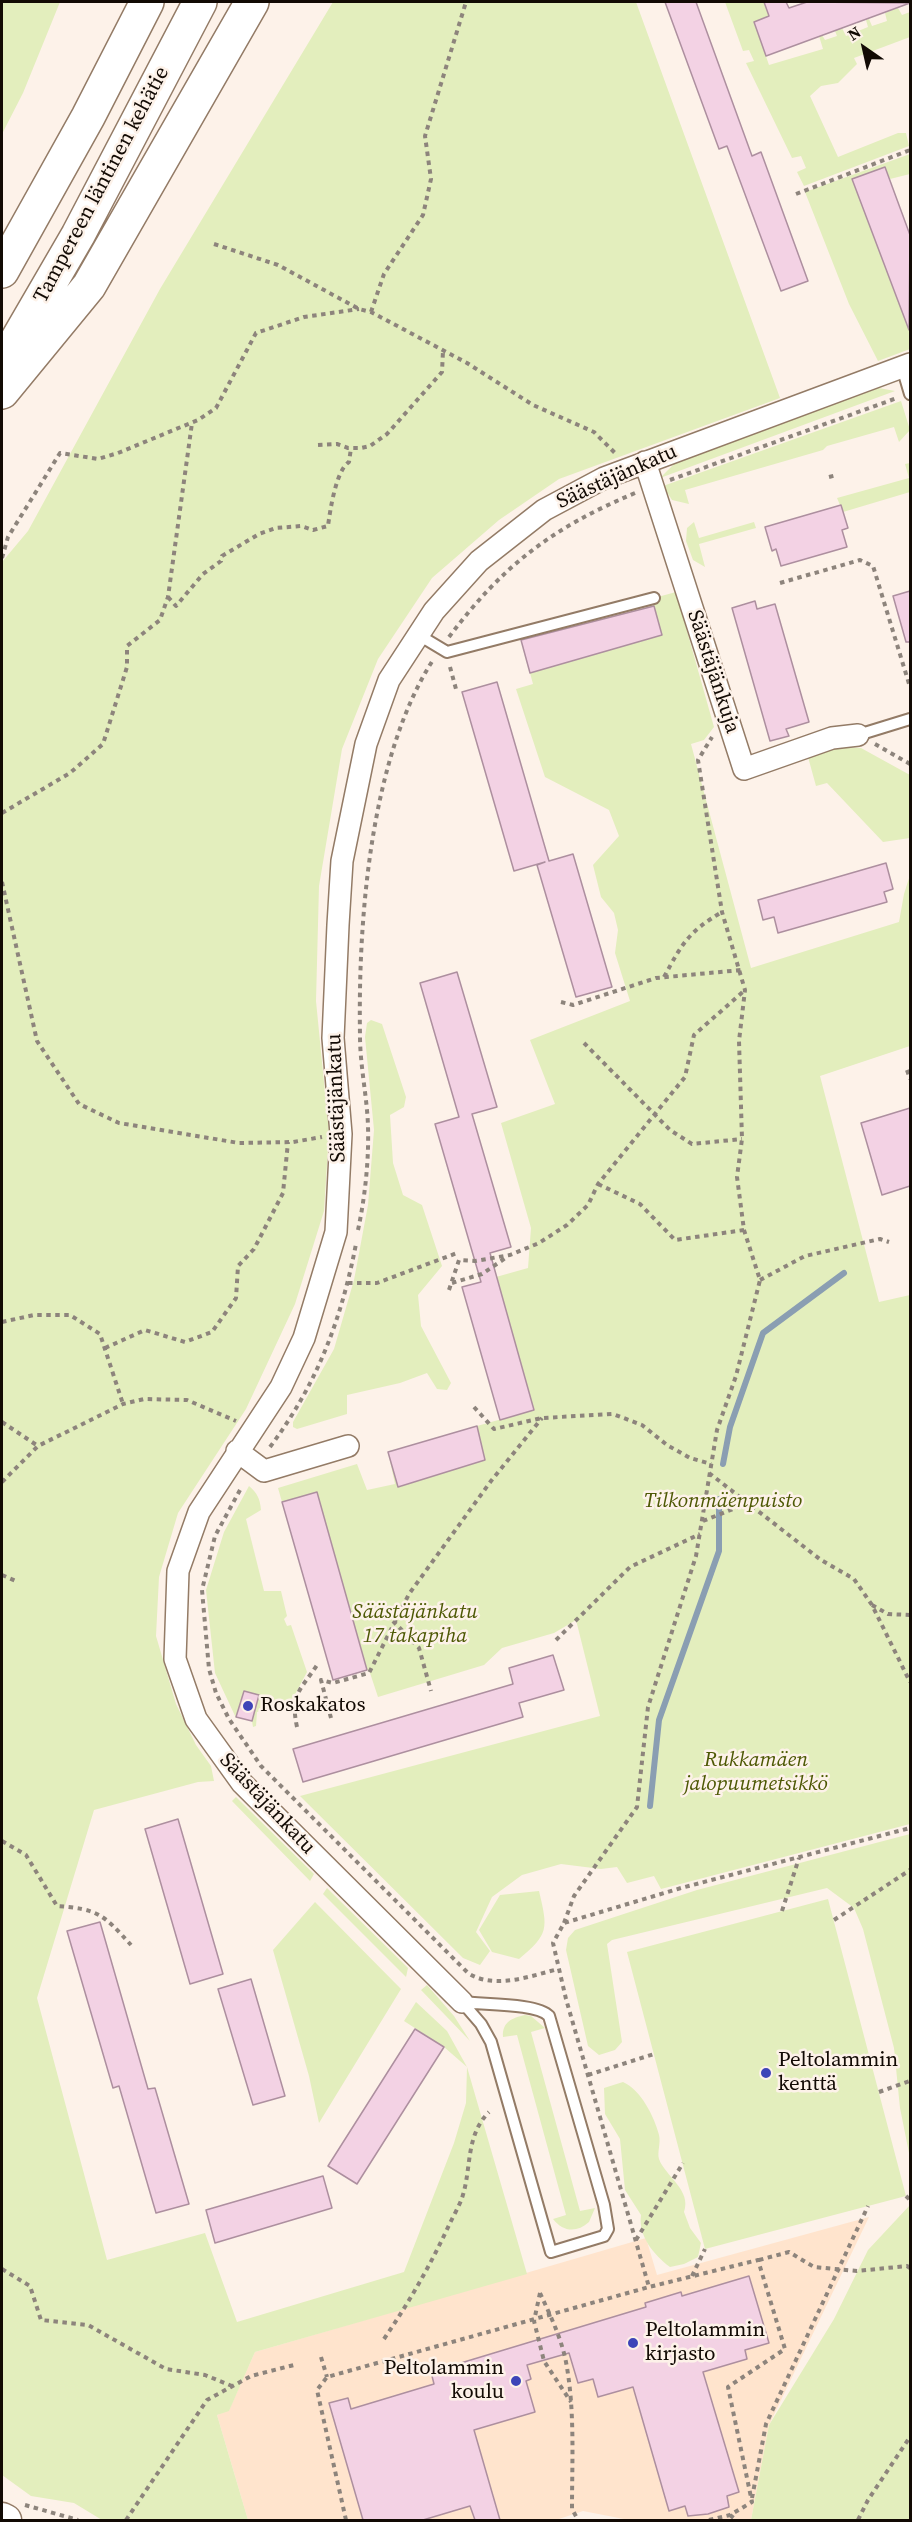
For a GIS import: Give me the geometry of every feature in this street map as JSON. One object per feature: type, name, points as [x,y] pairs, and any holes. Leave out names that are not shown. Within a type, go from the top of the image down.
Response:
[{"type":"highway","points":[[88,117],[131,2]]},
{"type":"highway","points":[[2,271],[88,117],[147,2]]},
{"type":"highway","name":"Tampereen läntinen kehätie","points":[[2,368],[78,235],[200,2]]},
{"type":"highway","points":[[2,392],[89,286],[252,2]]},
{"type":"street","name":"Säästäjänkatu","points":[[462,2002],[242,1783],[207,1737],[186,1696],[175,1659],[178,1571],[199,1512],[281,1387],[304,1338],[336,1232],[341,1134],[333,1038],[342,861],[360,771],[377,709],[400,659],[459,582],[503,539],[569,494],[636,465],[906,366]]},
{"type":"street","name":"Säästäjänkuja","points":[[636,465],[654,485],[744,769],[832,738],[858,735]]},
{"type":"street","points":[[237,1451],[264,1471],[348,1446]]},
{"type":"lane","points":[[906,366],[910,393]]},
{"type":"lane","points":[[443,651],[654,598]]},
{"type":"lane","points":[[417,634],[443,651],[449,664]]},
{"type":"lane","points":[[858,735],[910,719]]},
{"type":"lane","points":[[462,2002],[492,2006],[532,2007],[549,2016],[604,2205],[608,2227],[604,2236],[551,2252],[491,2042],[482,2024],[462,2002]]},
{"type":"path","points":[[370,312],[384,274],[423,215],[431,179],[425,136],[466,2]]},
{"type":"path","points":[[796,194],[910,150]]},
{"type":"path","points":[[214,244],[278,265],[359,309],[370,312],[443,351],[533,405],[594,432],[636,465]]},
{"type":"path","points":[[2,558],[8,537],[60,453],[98,459],[192,422],[216,408],[256,333],[304,317],[359,309]]},
{"type":"path","points":[[318,445],[337,444],[351,448],[370,446],[387,434],[404,412],[412,408],[442,372],[443,351]]},
{"type":"path","points":[[558,1969],[507,1980],[484,1979],[468,1973],[261,1766],[229,1719],[209,1669],[202,1590],[214,1536],[257,1465],[281,1433],[329,1346],[348,1283],[364,1200],[368,1127],[360,1037],[363,936],[378,807],[404,714],[421,678],[443,651],[476,600],[517,560],[558,532],[602,507],[654,485],[910,393]]},
{"type":"path","points":[[2,813],[46,789],[103,744],[126,667],[128,646],[160,620],[168,597],[192,422]]},
{"type":"path","points":[[168,597],[176,606],[203,574],[221,561],[222,555],[259,534],[293,526],[313,530],[328,526],[336,485],[345,464],[349,462],[351,448]]},
{"type":"path","points":[[829,477],[837,475]]},
{"type":"path","points":[[780,583],[860,560],[873,566],[910,687]]},
{"type":"path","points":[[449,664],[456,689]]},
{"type":"path","points":[[649,2287],[558,1969],[553,1943],[564,1923],[574,1896],[637,1807],[648,1707],[701,1534],[717,1430],[736,1376],[760,1280],[744,1230],[737,1177],[742,1139],[739,1041],[745,990],[741,970],[722,912],[698,760],[707,741],[729,721]]},
{"type":"path","points":[[858,735],[910,764]]},
{"type":"path","points":[[2,882],[37,1041],[79,1104],[119,1123],[239,1143],[288,1142],[341,1134]]},
{"type":"path","points":[[664,977],[680,948],[697,927],[722,912]]},
{"type":"path","points":[[561,1002],[573,1005],[664,977],[741,970]]},
{"type":"path","points":[[451,1283],[482,1274],[510,1255],[539,1243],[567,1225],[588,1205],[598,1184],[685,1077],[694,1035],[745,990]]},
{"type":"path","points":[[584,1043],[655,1116],[670,1130],[692,1144],[742,1139]]},
{"type":"path","points":[[907,1070],[910,1079]]},
{"type":"path","points":[[105,1348],[145,1330],[185,1342],[212,1332],[236,1298],[238,1266],[254,1249],[283,1193],[288,1142]]},
{"type":"path","points":[[598,1184],[640,1204],[675,1240],[744,1230]]},
{"type":"path","points":[[760,1280],[805,1256],[880,1239],[889,1242]]},
{"type":"path","points":[[348,1283],[377,1282],[458,1253]]},
{"type":"path","points":[[449,1290],[459,1260],[475,1261],[510,1255]]},
{"type":"path","points":[[2,1322],[34,1315],[70,1315],[100,1334],[123,1404]]},
{"type":"path","points":[[2,1482],[38,1446],[123,1404],[144,1399],[187,1400],[253,1427],[281,1433]]},
{"type":"path","points":[[474,1407],[494,1429],[542,1418],[613,1414],[642,1425],[667,1445],[690,1458],[711,1464]]},
{"type":"path","points":[[331,1718],[321,1680],[333,1683],[369,1673],[393,1621],[409,1594],[490,1481],[542,1418]]},
{"type":"path","points":[[2,1422],[38,1446]]},
{"type":"path","points":[[709,1473],[821,1560],[854,1579],[872,1605],[910,1682]]},
{"type":"path","points":[[702,1521],[748,1503]]},
{"type":"path","points":[[556,1640],[630,1567],[701,1534]]},
{"type":"path","points":[[2,1575],[16,1581]]},
{"type":"path","points":[[872,1605],[888,1614],[910,1615]]},
{"type":"path","points":[[393,1621],[419,1648],[431,1691]]},
{"type":"path","points":[[297,1727],[293,1707],[296,1696],[317,1665]]},
{"type":"path","points":[[564,1923],[681,1888],[910,1828]]},
{"type":"path","points":[[2,1841],[26,1855],[57,1906],[87,1908],[108,1919],[130,1945]]},
{"type":"path","points":[[782,1911],[799,1857]]},
{"type":"path","points":[[834,1920],[910,1870]]},
{"type":"path","points":[[588,2075],[654,2054]]},
{"type":"path","points":[[879,2092],[910,2082]]},
{"type":"path","points":[[384,2338],[412,2298],[440,2248],[462,2197],[470,2148],[478,2123],[489,2112]]},
{"type":"path","points":[[635,2241],[683,2163]]},
{"type":"path","points":[[906,2196],[910,2200]]},
{"type":"path","points":[[709,2520],[730,2515],[752,2502],[766,2424],[868,2206]]},
{"type":"path","points":[[692,2276],[705,2249]]},
{"type":"path","points":[[346,2520],[317,2390],[327,2377],[551,2317],[649,2287],[789,2252],[814,2267],[857,2271],[909,2266]]},
{"type":"path","points":[[752,2502],[728,2387],[785,2349],[759,2260]]},
{"type":"path","points":[[2,2269],[30,2286],[41,2320],[88,2325],[166,2370],[205,2375],[232,2386]]},
{"type":"path","points":[[571,2403],[544,2361],[534,2321],[540,2293],[566,2360],[571,2403],[572,2509],[578,2520]]},
{"type":"path","points":[[321,2357],[327,2377]]},
{"type":"path","points":[[126,2520],[207,2400],[251,2376],[294,2365]]},
{"type":"path","points":[[858,2520],[910,2437]]},
{"type":"path","points":[[9,2514],[78,2520]]},
{"type":"path","points":[[728,2520],[730,2515]]},
{"type":"path","points":[[730,2515],[736,2520]]},
{"type":"shaded area","name":"Peltolammin koulu","points":[[869,2217],[769,2425],[751,2520],[629,2520],[583,2511],[556,2520],[248,2520],[217,2415],[229,2410],[255,2352],[646,2238],[657,2275]]},
{"type":"green space","points":[[2,2],[60,2],[23,93],[2,134]]},
{"type":"green space","points":[[333,2],[636,2],[780,398],[559,479],[499,520],[432,578],[378,659],[342,749],[319,886],[316,1001],[329,1133],[324,1211],[295,1304],[246,1409],[178,1513],[159,1577],[156,1636],[176,1704],[196,1745],[211,1766],[214,1781],[198,1782],[94,1810],[37,1998],[107,2260],[205,2233],[237,2322],[404,2272],[454,2143],[466,2103],[467,2067],[527,2274],[255,2352],[229,2411],[217,2415],[248,2520],[102,2520],[74,2503],[31,2496],[2,2475],[2,562],[28,531],[160,289]]},
{"type":"green space","points":[[725,2],[764,2],[769,16],[754,22],[769,65],[823,49],[819,36],[822,35],[825,40],[837,36],[835,31],[842,28],[846,36],[868,27],[866,20],[869,19],[872,26],[887,21],[885,13],[898,8],[902,15],[910,12],[910,37],[854,58],[857,64],[838,83],[821,86],[810,96],[838,157],[898,133],[906,133],[909,146],[804,186],[797,172],[806,168],[801,156],[792,158],[746,63],[754,61],[749,50],[743,51]]},
{"type":"green space","points":[[910,154],[910,174],[890,179],[885,167],[852,179],[905,319],[910,317],[910,349],[878,361],[849,304],[805,192]]},
{"type":"green space","points":[[879,388],[895,391],[660,478],[675,463],[704,450]]},
{"type":"green space","points":[[901,401],[910,430],[899,442],[894,427],[827,446],[823,450],[685,490],[689,504],[672,500],[663,486]]},
{"type":"green space","points":[[910,463],[910,492],[843,512],[837,498],[909,478],[905,464]]},
{"type":"green space","points":[[694,522],[699,538],[754,522],[756,528],[699,544],[705,567],[693,560],[686,541],[687,528]]},
{"type":"green space","name":"Tilkonmäenpuisto","points":[[676,592],[714,727],[704,740],[691,744],[751,968],[899,922],[910,875],[910,1046],[820,1076],[879,1302],[910,1295],[910,1824],[661,1889],[654,1876],[627,1883],[617,1867],[601,1869],[561,1864],[522,1875],[492,1897],[476,1932],[490,1951],[480,1965],[463,1958],[300,1796],[600,1716],[576,1620],[554,1633],[502,1648],[484,1665],[378,1697],[369,1670],[367,1670],[317,1492],[282,1502],[278,1488],[357,1464],[367,1490],[395,1484],[388,1452],[399,1487],[484,1460],[477,1426],[534,1410],[496,1277],[528,1268],[531,1228],[501,1123],[555,1104],[530,1040],[630,1001],[615,953],[618,930],[614,913],[601,897],[593,865],[619,836],[609,810],[545,777],[516,689],[533,684],[530,673],[662,635],[652,601],[654,598]]},
{"type":"green space","points":[[833,746],[861,748],[910,775],[910,838],[883,842],[827,783],[816,786],[808,757]]},
{"type":"green space","points":[[371,1020],[382,1024],[406,1097],[404,1107],[390,1115],[393,1163],[403,1195],[422,1205],[442,1266],[418,1295],[421,1326],[451,1383],[447,1390],[437,1389],[427,1373],[400,1383],[347,1395],[347,1414],[297,1429],[293,1427],[293,1422],[334,1349],[354,1280],[368,1205],[374,1130],[365,1037],[367,1023]]},
{"type":"green space","points":[[249,1486],[258,1496],[261,1506],[261,1510],[246,1519],[264,1591],[281,1591],[287,1616],[284,1619],[287,1626],[291,1625],[307,1672],[291,1702],[257,1712],[256,1726],[253,1727],[252,1721],[259,1695],[244,1691],[236,1718],[215,1673],[206,1590],[224,1532]]},
{"type":"green space","points":[[236,1797],[314,1874],[310,1881],[232,1801]]},
{"type":"green space","points":[[910,1834],[910,2158],[900,2108],[894,2048],[863,1929],[854,1908],[827,1888],[612,1940],[607,1944],[622,2042],[615,2050],[599,2055],[588,2046],[566,1950],[568,1938],[575,1930],[697,1890]]},
{"type":"green space","points":[[327,1888],[408,1968],[406,1977],[323,1894]]},
{"type":"green space","points":[[539,1891],[545,1923],[541,1937],[519,1959],[492,1952],[479,1930],[500,1895]]},
{"type":"green space","name":"Peltolammin kenttä","points":[[828,1899],[906,2196],[705,2249],[627,1952]]},
{"type":"green space","points":[[315,1902],[401,1989],[319,2123],[309,2076],[273,1950]]},
{"type":"green space","points":[[427,1985],[454,2016],[470,2041],[421,1990]]},
{"type":"green space","points":[[416,2002],[447,2031],[467,2067],[444,2047],[404,2021]]},
{"type":"green space","points":[[525,2015],[531,2016],[545,2028],[531,2032],[580,2211],[595,2208],[589,2222],[580,2228],[566,2229],[553,2219],[566,2215],[517,2035],[503,2037],[506,2024]]},
{"type":"green space","points":[[623,2082],[641,2097],[654,2120],[660,2141],[659,2159],[681,2190],[685,2204],[684,2212],[690,2228],[701,2243],[698,2257],[684,2264],[670,2267],[653,2251],[642,2230],[641,2215],[625,2190],[620,2139],[605,2114],[604,2088]]},
{"type":"green space","points":[[910,2205],[910,2520],[751,2520],[769,2425],[834,2319],[868,2250]]},
{"type":"building","points":[[665,2],[696,2],[752,156],[761,152],[808,281],[781,291],[727,146],[719,149]]},
{"type":"building","points":[[764,2],[786,2],[789,8],[807,2],[910,3],[766,56],[754,22],[769,16]]},
{"type":"building","points":[[885,167],[910,235],[909,330],[852,179]]},
{"type":"building","points":[[841,505],[848,528],[842,530],[847,547],[781,566],[776,549],[772,551],[765,527]]},
{"type":"building","points":[[910,591],[910,642],[906,642],[893,596]]},
{"type":"building","points":[[755,601],[757,609],[775,604],[809,722],[786,729],[789,736],[770,741],[732,608]]},
{"type":"building","points":[[654,606],[662,635],[530,673],[521,640]]},
{"type":"building","points":[[497,682],[549,861],[573,854],[612,987],[576,997],[537,865],[545,862],[514,871],[462,692]]},
{"type":"building","points":[[886,863],[893,889],[884,892],[887,902],[778,933],[774,917],[763,920],[758,900]]},
{"type":"building","points":[[457,972],[497,1107],[472,1114],[511,1247],[490,1253],[534,1410],[500,1420],[462,1287],[481,1282],[435,1124],[459,1117],[420,983]]},
{"type":"building","points":[[910,1108],[910,1186],[882,1195],[861,1123]]},
{"type":"building","points":[[477,1426],[485,1460],[398,1487],[388,1452]]},
{"type":"building","points":[[317,1492],[367,1670],[333,1680],[282,1502]]},
{"type":"building","points":[[553,1655],[564,1690],[519,1703],[523,1717],[303,1782],[293,1749],[513,1684],[509,1668]]},
{"type":"building","name":"Roskakatos","points":[[244,1691],[259,1695],[252,1721],[236,1717]]},
{"type":"building","points":[[178,1819],[223,1974],[190,1984],[145,1829]]},
{"type":"building","points":[[100,1922],[148,2089],[155,2088],[189,2204],[156,2213],[119,2086],[113,2088],[67,1931]]},
{"type":"building","points":[[251,1979],[285,2096],[253,2105],[218,1989]]},
{"type":"building","points":[[415,2029],[444,2047],[357,2184],[328,2166]]},
{"type":"building","points":[[323,2176],[332,2208],[215,2243],[206,2210]]},
{"type":"building","points":[[749,2276],[769,2343],[745,2350],[747,2359],[703,2372],[739,2492],[727,2496],[729,2507],[708,2514],[688,2516],[685,2506],[669,2511],[633,2387],[598,2397],[593,2379],[578,2383],[569,2353],[527,2365],[531,2379],[526,2381],[535,2412],[474,2430],[500,2520],[475,2520],[470,2506],[423,2520],[363,2520],[329,2403],[348,2398],[351,2409],[434,2384],[431,2372],[646,2307],[645,2303],[681,2292],[682,2296]]},
{"type":"waterway","points":[[723,1464],[730,1427],[763,1333],[844,1273]]},
{"type":"waterway","points":[[650,1806],[659,1720],[719,1551],[719,1499]]},
{"type":"place","name":"Roskakatos","points":[[248,1706]]},
{"type":"place","name":"Peltolammin kenttä","points":[[766,2073]]},
{"type":"place","name":"Peltolammin kirjasto","points":[[633,2343]]},
{"type":"place","name":"Peltolammin koulu","points":[[516,2381]]},
{"type":"park label","name":"Säästäjänkatu 17 takapiha","points":[[415,1625]]},
{"type":"park label","name":"Rukkamäen jalopuumetsikkö","points":[[756,1773]]}]
